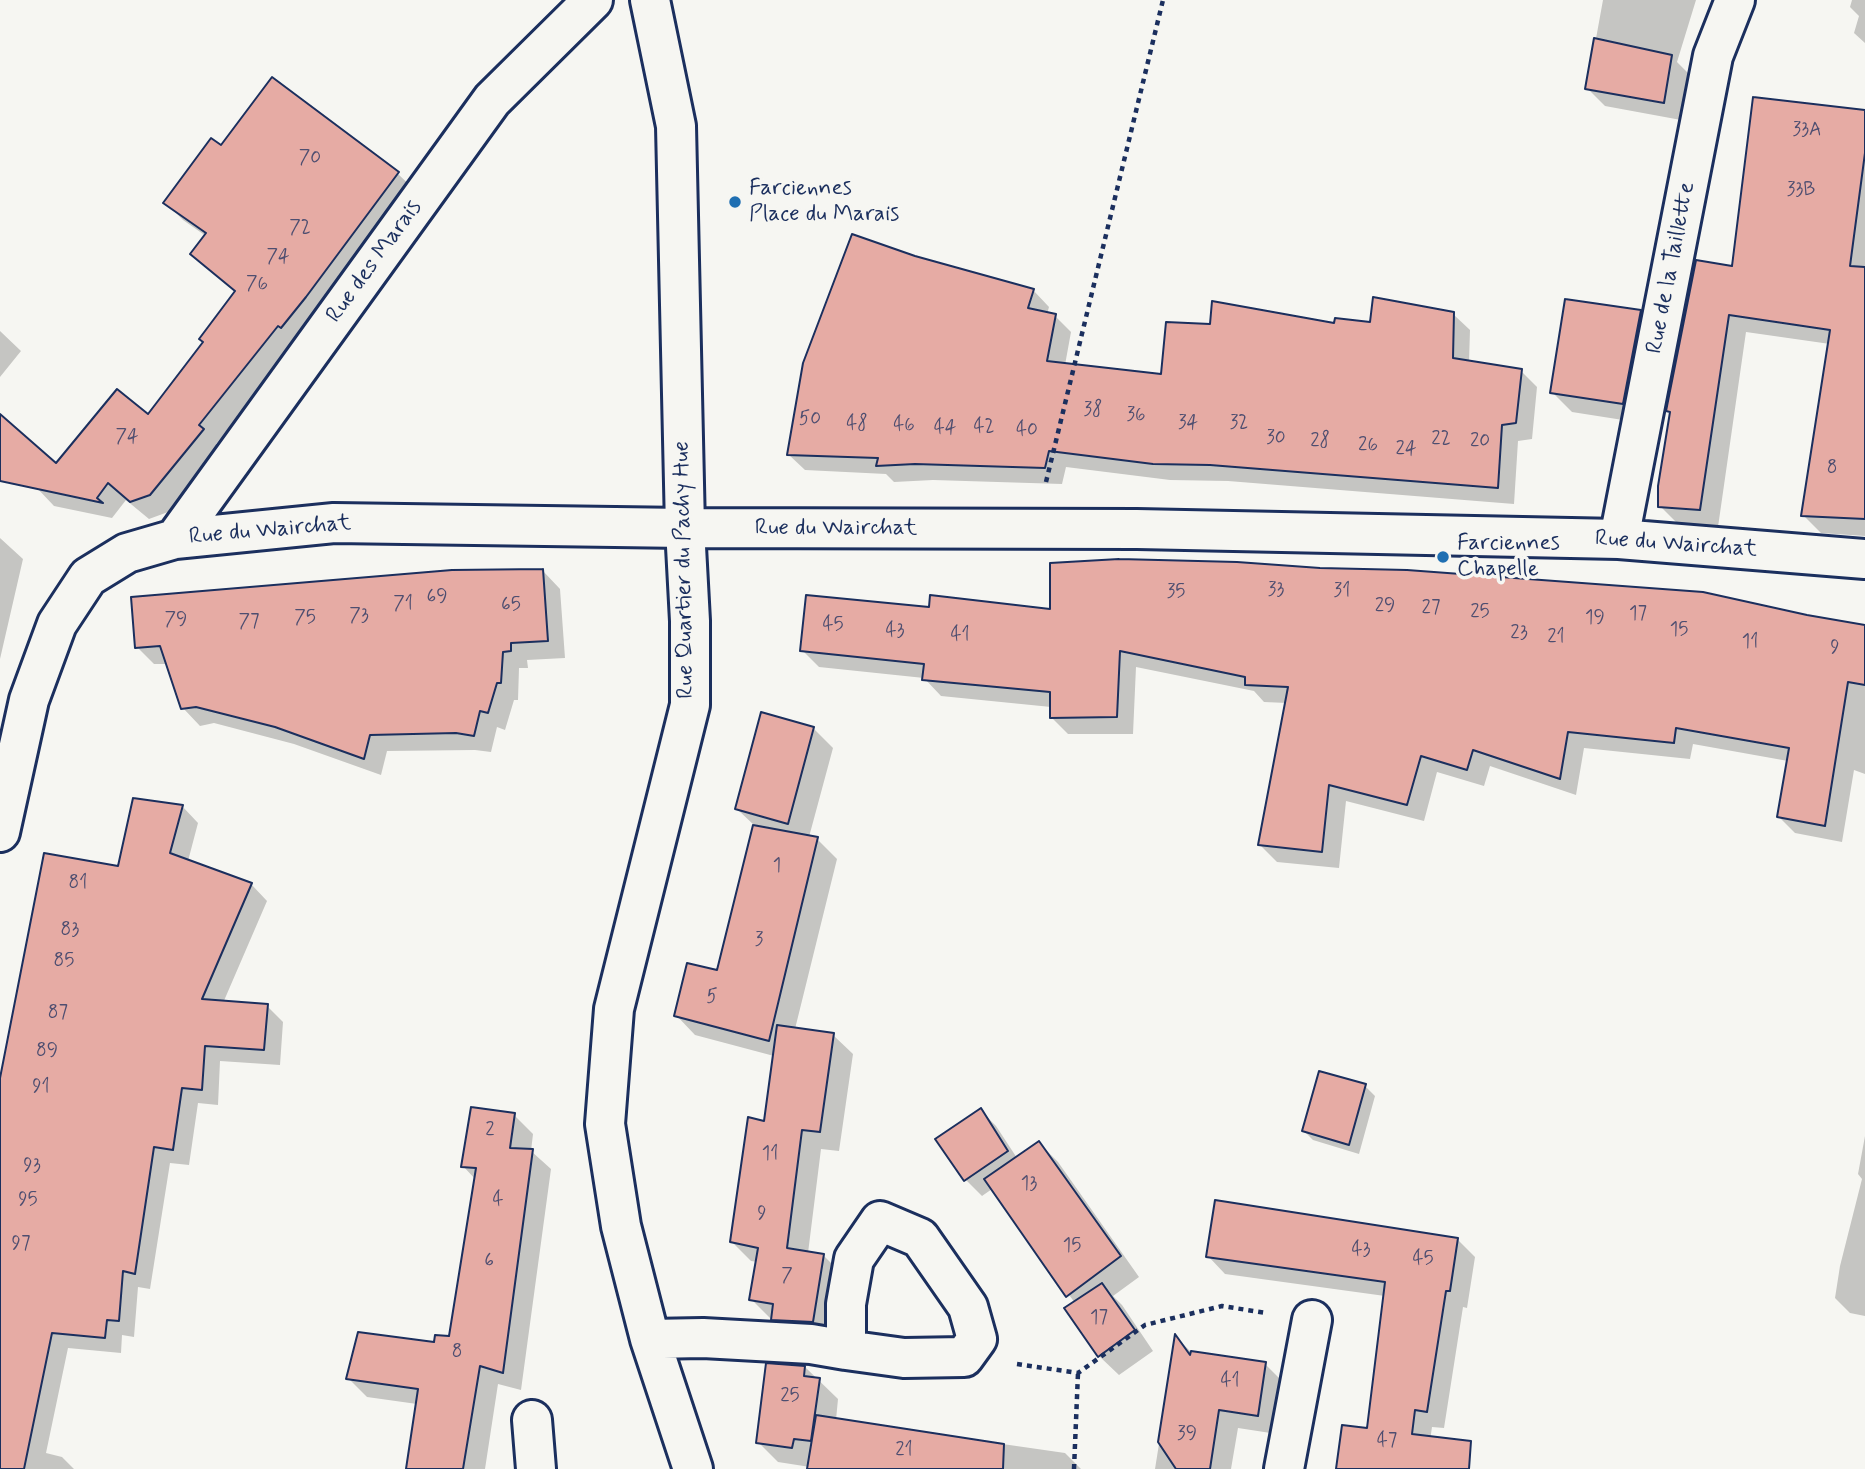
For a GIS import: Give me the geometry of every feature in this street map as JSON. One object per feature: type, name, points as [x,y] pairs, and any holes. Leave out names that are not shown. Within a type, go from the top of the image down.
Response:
[{"type":"street","name":"Rue des Marais","points":[[175,539],[492,100],[593,0]]},
{"type":"street","name":"Rue Quartier du Pachy Hue","points":[[649,0],[676,126],[690,705],[614,1009],[605,1124],[621,1226],[650,1339],[693,1469]]},
{"type":"street","name":"Rue de la Taillette","points":[[1619,539],[1713,56],[1735,0]]},
{"type":"street","name":"Rue du Wairchat","points":[[0,832],[29,700],[57,624],[88,578],[127,553],[175,539],[334,523],[685,528],[1137,529],[1619,539],[1865,559]]},
{"type":"street","points":[[650,1339],[703,1338],[811,1344],[904,1358],[964,1357],[977,1339],[968,1307],[920,1238],[880,1221],[854,1259],[846,1304],[846,1349]]},
{"type":"street","points":[[1284,1469],[1312,1320]]},
{"type":"street","points":[[532,1420],[536,1469]]},
{"type":"path","points":[[1034,530],[1163,0]]},
{"type":"path","points":[[964,1357],[1078,1373],[1145,1325],[1222,1306],[1312,1320]]},
{"type":"path","points":[[1074,1469],[1078,1373]]},
{"type":"building","points":[[1594,38],[1672,55],[1664,103],[1585,89]]},
{"type":"building","points":[[272,77],[399,172],[306,297],[281,328],[278,326],[199,425],[204,429],[150,495],[130,502],[108,483],[97,498],[103,503],[0,481],[0,414],[56,463],[117,389],[148,414],[203,342],[199,339],[235,291],[190,254],[206,233],[163,203],[211,138],[221,145]]},
{"type":"building","points":[[1753,97],[1865,110],[1865,153],[1850,266],[1865,267],[1865,519],[1801,516],[1830,330],[1729,315],[1700,510],[1658,507],[1658,486],[1670,412],[1666,411],[1696,260],[1732,266]]},
{"type":"building","points":[[852,234],[915,256],[1034,289],[1028,308],[1056,314],[1047,361],[1161,374],[1166,322],[1210,324],[1212,301],[1334,323],[1335,318],[1370,322],[1373,297],[1454,312],[1453,358],[1522,369],[1516,423],[1502,425],[1498,488],[1210,465],[1153,464],[1049,451],[1045,468],[915,464],[876,466],[878,458],[787,455],[803,363]]},
{"type":"building","points":[[1565,299],[1641,310],[1623,404],[1550,393]]},
{"type":"building","points":[[1119,559],[1407,570],[1703,592],[1865,625],[1865,685],[1848,682],[1825,826],[1777,817],[1789,748],[1676,728],[1674,743],[1568,732],[1560,779],[1473,750],[1467,770],[1421,756],[1407,805],[1329,785],[1322,852],[1258,845],[1288,687],[1245,685],[1245,677],[1120,651],[1117,717],[1050,718],[1050,692],[922,680],[924,664],[800,651],[806,595],[929,607],[930,595],[1050,609],[1050,563]]},
{"type":"building","points":[[543,569],[548,641],[511,643],[511,651],[503,652],[501,683],[497,683],[488,713],[480,711],[474,736],[456,733],[370,735],[364,759],[275,727],[196,707],[181,709],[160,646],[135,648],[131,597],[452,570]]},
{"type":"building","points":[[761,712],[814,727],[788,824],[735,809]]},
{"type":"building","points":[[133,798],[183,805],[170,853],[252,883],[202,999],[268,1004],[264,1050],[205,1046],[202,1090],[182,1088],[173,1150],[154,1147],[135,1274],[123,1271],[119,1321],[107,1320],[105,1338],[52,1333],[24,1469],[0,1469],[0,1078],[44,853],[118,866]]},
{"type":"building","points":[[753,825],[818,837],[769,1041],[674,1016],[687,963],[717,970]]},
{"type":"building","points":[[777,1025],[834,1033],[820,1132],[802,1130],[787,1248],[824,1254],[813,1322],[771,1320],[773,1304],[749,1300],[758,1248],[730,1242],[748,1117],[764,1121]]},
{"type":"building","points":[[1319,1071],[1366,1084],[1349,1145],[1302,1131]]},
{"type":"building","points":[[471,1107],[515,1113],[510,1148],[533,1149],[503,1373],[480,1366],[463,1469],[406,1469],[418,1389],[346,1379],[358,1332],[434,1342],[435,1335],[449,1336],[476,1168],[461,1167]]},
{"type":"building","points":[[981,1108],[1008,1151],[964,1181],[935,1139]]},
{"type":"building","points":[[1039,1141],[1121,1256],[1066,1297],[984,1179]]},
{"type":"building","points":[[1215,1200],[1458,1238],[1450,1291],[1446,1291],[1427,1412],[1415,1410],[1412,1434],[1471,1441],[1469,1469],[1336,1469],[1342,1425],[1367,1428],[1385,1282],[1206,1257]]},
{"type":"building","points":[[1102,1283],[1135,1330],[1098,1357],[1064,1308]]},
{"type":"building","points":[[1175,1334],[1190,1355],[1191,1351],[1266,1362],[1258,1416],[1219,1410],[1210,1469],[1176,1469],[1158,1442]]},
{"type":"building","points":[[766,1363],[805,1366],[804,1376],[820,1378],[811,1441],[794,1439],[792,1448],[756,1443]]},
{"type":"building","points":[[816,1415],[1004,1444],[1003,1469],[807,1469]]},
{"type":"place","name":"Farciennes Place du Marais","points":[[735,202]]},
{"type":"place","name":"Farciennes Chapelle","points":[[1443,557]]}]
